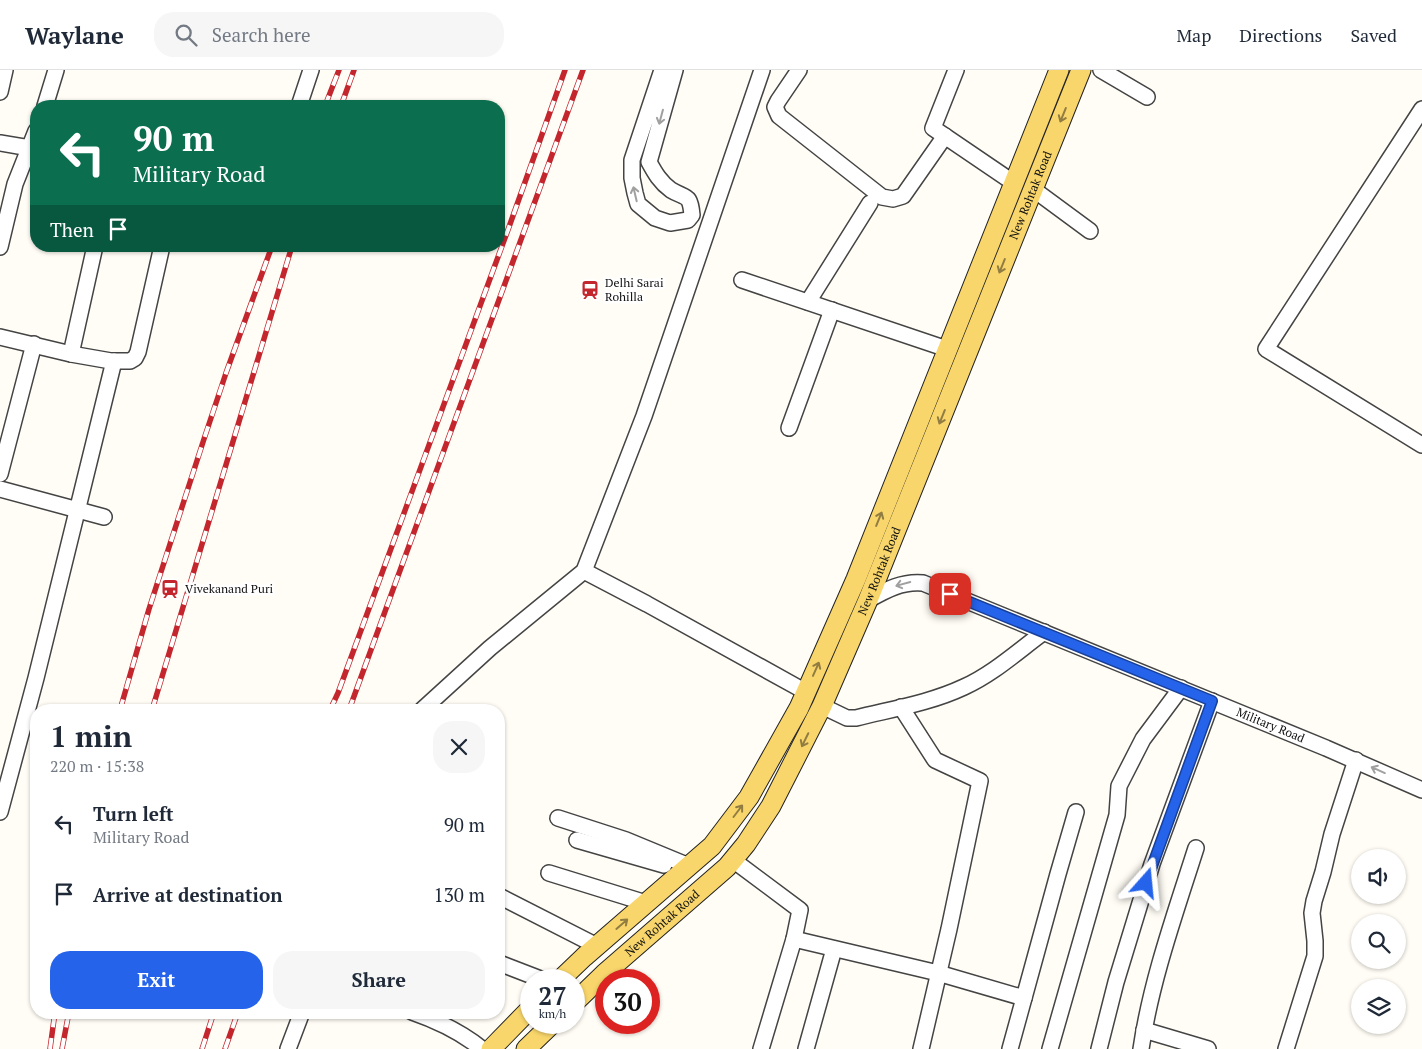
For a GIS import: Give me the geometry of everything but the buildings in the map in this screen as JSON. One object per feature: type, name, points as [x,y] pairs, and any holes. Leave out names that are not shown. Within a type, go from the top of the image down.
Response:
[{"type":"main road","name":"New Rohtak Road","points":[[572,969],[712,846],[749,797],[799,708],[856,579],[1059,70]]},
{"type":"main road","name":"New Rohtak Road","points":[[585,992],[728,867],[771,806],[822,706],[868,600],[1081,70]]},
{"type":"main road","points":[[491,1049],[520,1019]]},
{"type":"main road","points":[[526,1049],[542,1034]]},
{"type":"street","points":[[0,92],[5,70]]},
{"type":"street","points":[[47,100],[56,70]]},
{"type":"street","points":[[301,100],[311,70]]},
{"type":"street","points":[[662,70],[632,160],[632,178],[638,204],[655,218],[670,223],[688,220],[692,215],[691,203],[687,197],[673,191],[661,181],[655,175],[649,162],[675,70]]},
{"type":"street","points":[[429,704],[490,648],[584,571],[644,416],[762,70]]},
{"type":"street","points":[[799,70],[778,101],[776,107],[779,116],[882,197],[893,199],[903,196],[945,136]]},
{"type":"street","points":[[956,70],[933,128],[1014,183]]},
{"type":"street","points":[[1101,70],[1147,97]]},
{"type":"street","points":[[1422,109],[1266,349],[1422,445]]},
{"type":"street","points":[[0,143],[30,148],[15,184],[0,247]]},
{"type":"street","points":[[1033,189],[1090,231]]},
{"type":"street","points":[[808,302],[870,203]]},
{"type":"street","points":[[71,354],[94,252]]},
{"type":"street","points":[[0,337],[71,354],[114,361],[130,361],[135,358],[138,352],[161,252]]},
{"type":"street","points":[[742,280],[947,349]]},
{"type":"street","points":[[789,428],[832,310]]},
{"type":"street","points":[[0,474],[34,344]]},
{"type":"street","points":[[0,812],[114,361]]},
{"type":"street","points":[[0,489],[104,517]]},
{"type":"street","points":[[584,571],[806,692]]},
{"type":"street","name":"Military Road","points":[[868,600],[897,585],[912,582],[923,583],[1356,760],[1422,790]]},
{"type":"street","points":[[822,706],[847,718],[856,718],[931,700],[965,687],[993,670],[1044,632]]},
{"type":"street","points":[[1050,1049],[1118,815],[1119,786],[1143,739],[1181,688]]},
{"type":"street","points":[[1099,1049],[1116,982],[1152,864],[1212,701]]},
{"type":"street","points":[[901,707],[935,760],[980,781],[921,1049]]},
{"type":"street","points":[[1286,1049],[1314,956],[1315,941],[1312,913],[1314,901],[1356,760]]},
{"type":"street","points":[[1010,1049],[1076,812]]},
{"type":"street","points":[[558,818],[626,840],[687,868]]},
{"type":"street","points":[[577,840],[687,868]]},
{"type":"street","points":[[1141,1049],[1160,964],[1196,848]]},
{"type":"street","points":[[733,860],[800,910],[794,939],[761,1049]]},
{"type":"street","points":[[549,873],[646,903]]},
{"type":"street","points":[[505,899],[597,946]]},
{"type":"street","points":[[794,939],[938,973],[1024,998]]},
{"type":"street","points":[[806,1049],[834,949]]},
{"type":"street","points":[[505,965],[520,971]]},
{"type":"street","points":[[288,1049],[299,1019]]},
{"type":"street","points":[[430,1019],[446,1025],[469,1038],[482,1049]]},
{"type":"street","points":[[1144,1030],[1208,1049]]},
{"type":"railway","points":[[327,100],[339,70]]},
{"type":"railway","points":[[343,100],[354,70]]},
{"type":"railway","points":[[505,238],[565,70]]},
{"type":"railway","points":[[351,704],[583,70]]},
{"type":"railway","points":[[122,704],[149,609],[204,439],[270,252]]},
{"type":"railway","points":[[154,704],[290,252]]},
{"type":"railway","points":[[333,704],[500,252]]},
{"type":"railway","points":[[50,1049],[54,1019]]},
{"type":"railway","points":[[62,1049],[68,1019]]},
{"type":"railway","points":[[202,1049],[212,1019]]},
{"type":"railway","points":[[225,1049],[236,1019]]},
{"type":"place","name":"Delhi Sarai Rohilla","points":[[590,290]]},
{"type":"place","name":"Vivekanand Puri","points":[[170,589]]},
{"type":"route","points":[[950,594],[1212,701],[1146,883]]}]
